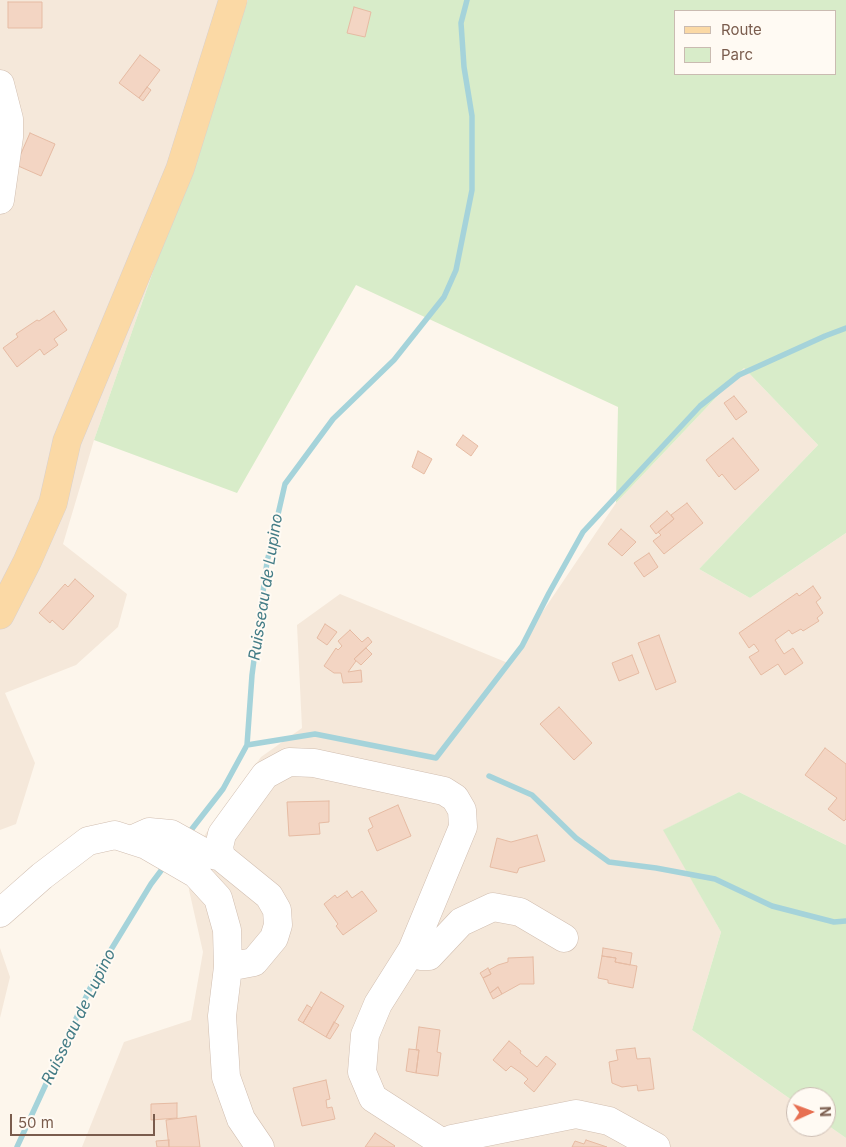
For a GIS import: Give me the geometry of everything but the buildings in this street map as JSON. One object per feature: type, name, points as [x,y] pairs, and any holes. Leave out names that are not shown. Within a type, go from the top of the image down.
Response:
[{"type":"main road","points":[[0,615],[54,503],[68,441],[180,169],[233,0]]},
{"type":"street","points":[[0,84],[9,119],[9,137],[0,200]]},
{"type":"street","points":[[221,857],[219,847],[222,834],[265,775],[289,762],[314,763],[444,791],[455,798],[462,810],[464,827],[412,950],[378,1004],[365,1035],[362,1072],[373,1098],[446,1145],[452,1139],[576,1114],[609,1121],[656,1147]]},
{"type":"street","points":[[138,843],[149,832],[182,840],[205,853],[221,857],[269,896],[277,910],[278,925],[274,938],[254,962],[228,967]]},
{"type":"street","points":[[0,913],[42,876],[88,841],[115,835],[138,843],[196,874],[218,898],[228,930],[228,967],[222,1016],[226,1076],[240,1118],[260,1147]]},
{"type":"street","points":[[412,950],[420,956],[429,956],[461,922],[493,907],[520,912],[564,938]]},
{"type":"shaded area","points":[[0,0],[248,0],[94,440],[63,544],[127,594],[118,627],[76,665],[5,693],[35,763],[16,824],[0,830]]},
{"type":"shaded area","points":[[744,368],[818,445],[699,569],[750,598],[846,533],[846,845],[739,792],[664,830],[721,932],[692,1030],[786,1096],[786,1137],[836,1137],[836,1131],[846,1138],[846,1147],[82,1147],[124,1042],[191,1020],[203,952],[189,890],[194,850],[261,757],[302,728],[297,625],[340,594],[508,663],[616,503]]},
{"type":"shaded area","points":[[0,948],[10,977],[0,1018]]},
{"type":"green space","points":[[248,0],[846,0],[846,533],[750,598],[699,569],[818,445],[744,368],[616,503],[618,407],[356,285],[237,493],[94,440]]},
{"type":"green space","points":[[739,792],[846,845],[846,1138],[836,1131],[836,1087],[786,1087],[786,1096],[692,1030],[721,932],[663,830]]},
{"type":"waterway","name":"Ruisseau de Lupino","points":[[188,834],[223,789],[247,745],[252,675],[267,562],[285,484],[333,419],[394,360],[444,297],[456,270],[472,190],[472,116],[464,67],[461,23],[467,0]]},
{"type":"waterway","points":[[247,745],[315,734],[436,758],[522,646],[583,532],[700,406],[739,375],[846,328]]},
{"type":"waterway","points":[[489,776],[532,795],[576,838],[609,862],[656,868],[715,879],[772,906],[834,922],[846,921]]},
{"type":"waterway","name":"Ruisseau de Lupino","points":[[17,1147],[98,971],[151,884],[166,864]]}]
